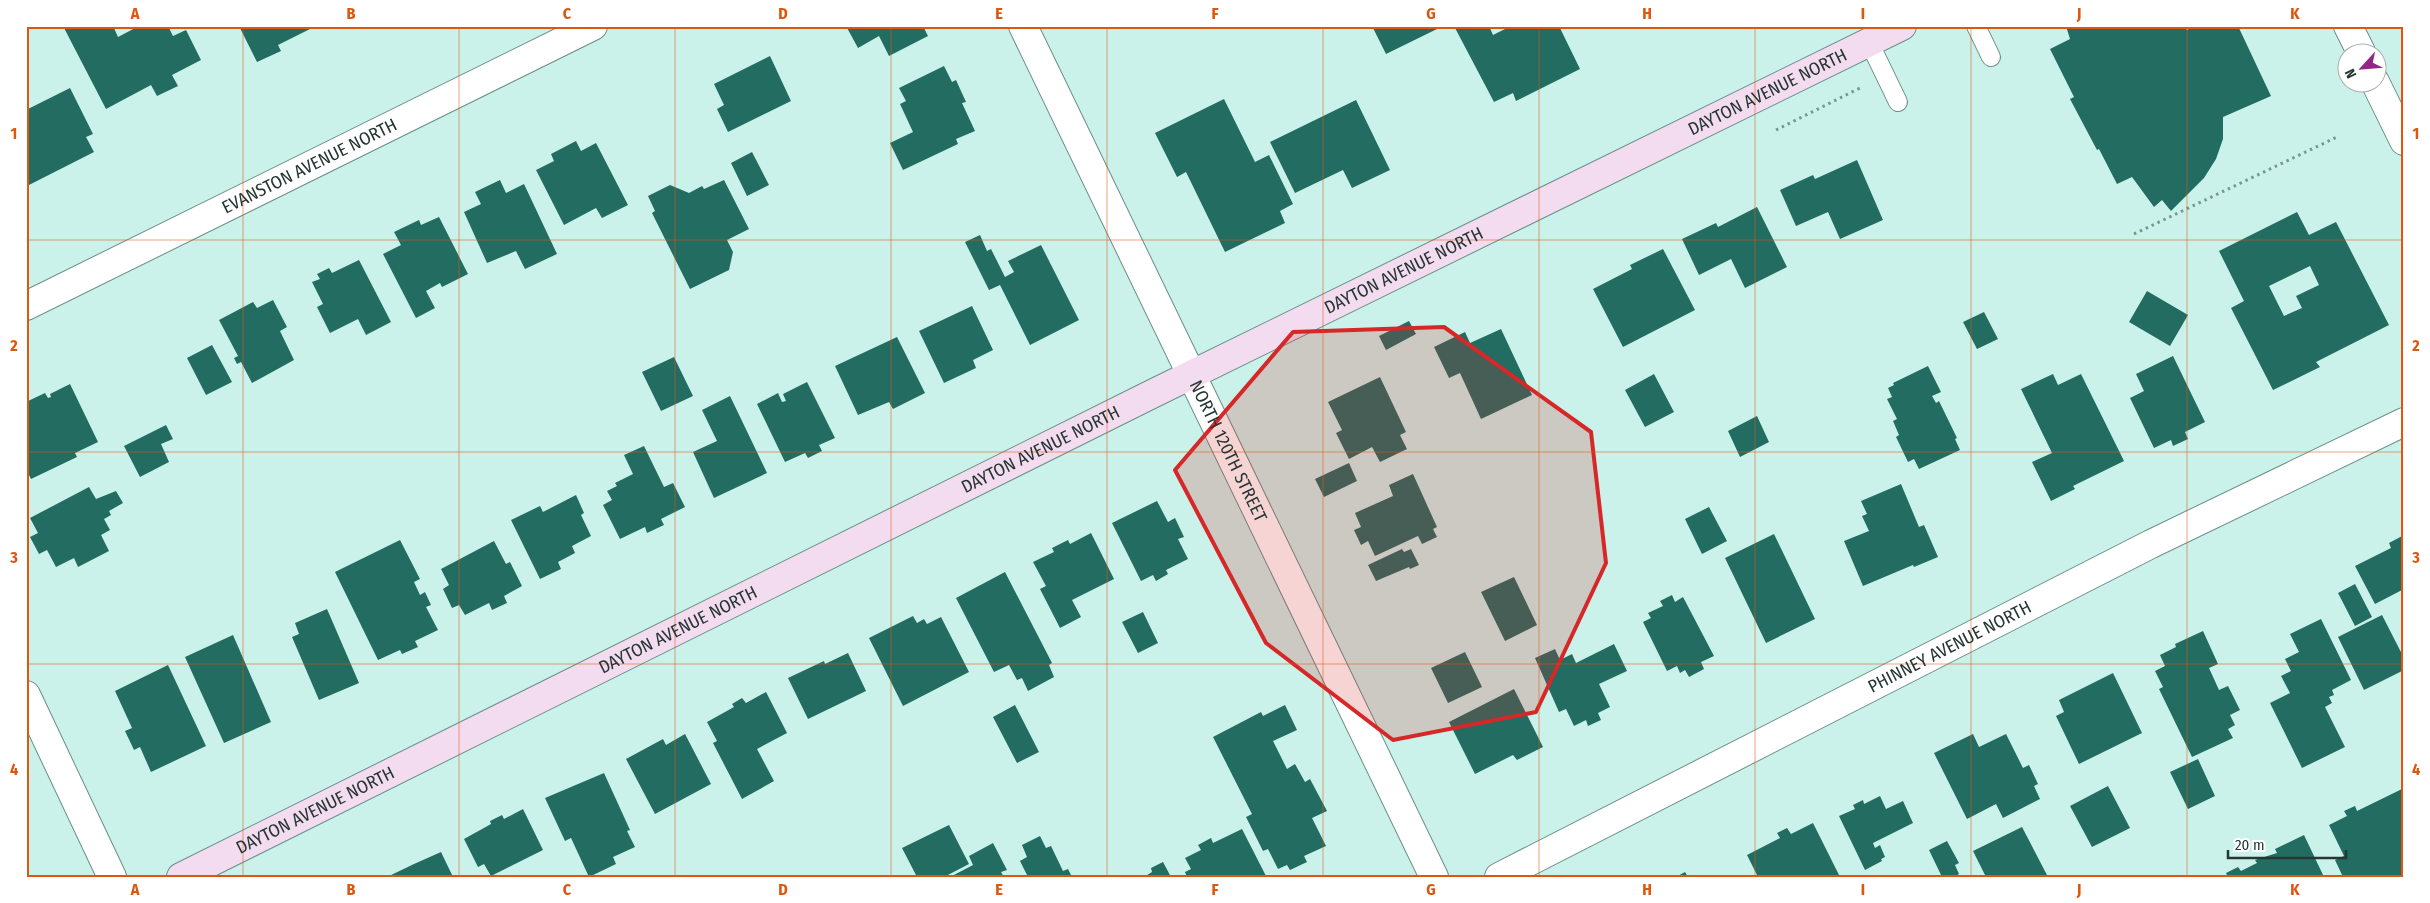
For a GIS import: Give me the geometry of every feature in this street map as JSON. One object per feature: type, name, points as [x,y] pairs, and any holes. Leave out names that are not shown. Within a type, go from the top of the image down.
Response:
[{"type":"street","name":"EVANSTON AVENUE NORTH","points":[[26,306],[593,26]]},
{"type":"street","name":"NORTH 120TH STREET","points":[[1023,26],[1193,374],[1434,877]]},
{"type":"street","name":"DAYTON AVENUE NORTH","points":[[181,877],[1193,374],[1902,26]]},
{"type":"street","points":[[2348,26],[2356,42]]},
{"type":"street","points":[[2380,92],[2404,141]]},
{"type":"street","name":"PHINNEY AVENUE NORTH","points":[[1499,877],[2151,544],[2404,422]]},
{"type":"street","points":[[26,695],[112,877]]},
{"type":"lane","points":[[1976,26],[1991,57]]},
{"type":"lane","points":[[1869,42],[1898,102]]},
{"type":"path","points":[[2134,234],[2337,137]]},
{"type":"highlighted area","points":[[1444,327],[1591,432],[1606,563],[1536,712],[1393,740],[1266,643],[1175,470],[1293,332]]},
{"type":"building","points":[[63,26],[113,26],[118,37],[139,26],[168,26],[173,36],[186,30],[201,60],[172,75],[178,86],[157,96],[151,85],[106,109]]},
{"type":"building","points":[[243,26],[316,26],[278,45],[281,51],[257,62],[240,28]]},
{"type":"building","points":[[846,26],[923,26],[928,36],[889,56],[879,36],[858,48]]},
{"type":"building","points":[[1377,26],[1436,26],[1437,29],[1386,54],[1373,28]]},
{"type":"building","points":[[1454,26],[1489,26],[1493,35],[1511,26],[1559,26],[1580,69],[1516,101],[1513,93],[1494,102]]},
{"type":"building","points":[[2066,26],[2184,26],[2187,30],[2194,26],[2238,26],[2271,96],[2223,117],[2223,139],[2216,159],[2204,178],[2171,211],[2162,200],[2154,207],[2132,177],[2117,184],[2070,99],[2074,97],[2050,49],[2070,39]]},
{"type":"building","points":[[770,56],[791,101],[728,132],[717,109],[724,105],[714,84]]},
{"type":"building","points":[[944,66],[952,82],[956,80],[966,102],[962,103],[975,131],[956,139],[958,144],[903,170],[890,143],[913,132],[900,104],[906,101],[899,88]]},
{"type":"building","points":[[70,88],[93,134],[86,137],[94,152],[29,185],[26,180],[26,110]]},
{"type":"building","points":[[1224,99],[1255,162],[1269,155],[1293,204],[1280,211],[1285,223],[1225,252],[1186,172],[1177,177],[1155,133]]},
{"type":"building","points":[[1356,100],[1390,170],[1352,188],[1343,170],[1295,193],[1270,142]]},
{"type":"building","points":[[576,141],[581,151],[596,143],[628,205],[602,218],[596,208],[564,225],[536,170],[554,161],[551,154]]},
{"type":"building","points":[[752,152],[769,185],[747,196],[731,163]]},
{"type":"building","points":[[1857,160],[1883,220],[1840,239],[1828,212],[1796,226],[1780,190],[1813,175],[1815,179]]},
{"type":"building","points":[[500,180],[506,193],[524,184],[557,254],[525,269],[516,251],[487,263],[464,212],[481,204],[475,192]]},
{"type":"building","points":[[724,180],[749,229],[727,240],[733,252],[729,270],[690,289],[652,213],[655,211],[648,196],[670,185],[689,193],[702,186],[704,189]]},
{"type":"building","points":[[1757,207],[1787,267],[1745,288],[1731,259],[1699,275],[1682,239],[1716,223],[1718,227]]},
{"type":"building","points":[[2297,212],[2309,235],[2336,222],[2389,325],[2316,362],[2320,367],[2273,390],[2231,308],[2244,301],[2219,251]],"holes":[[[2310,266],[2319,285],[2296,296],[2302,308],[2284,316],[2269,286]]]},
{"type":"building","points":[[439,217],[468,274],[442,287],[440,283],[426,291],[435,308],[416,318],[383,254],[401,245],[394,232],[419,220],[421,225]]},
{"type":"building","points":[[980,235],[987,251],[991,249],[1005,277],[1014,272],[1008,261],[1041,245],[1079,320],[1030,345],[1000,285],[989,290],[965,242]]},
{"type":"building","points":[[1663,249],[1695,310],[1623,347],[1593,289],[1632,269],[1630,265]]},
{"type":"building","points":[[359,260],[391,322],[366,335],[358,319],[330,333],[317,307],[323,304],[312,282],[320,279],[317,274],[329,268],[332,273]]},
{"type":"building","points":[[2147,291],[2188,315],[2170,346],[2129,322]]},
{"type":"building","points":[[273,300],[287,327],[280,331],[294,360],[252,383],[241,362],[237,364],[234,358],[238,356],[219,320],[253,302],[257,308]]},
{"type":"building","points":[[972,306],[993,350],[973,360],[976,368],[944,383],[919,331]]},
{"type":"building","points":[[1984,312],[1998,339],[1977,349],[1963,322]]},
{"type":"building","points":[[1409,321],[1416,334],[1386,350],[1379,336]]},
{"type":"building","points":[[1501,329],[1532,395],[1481,419],[1460,373],[1449,378],[1434,347],[1465,332],[1470,343]]},
{"type":"building","points":[[897,337],[925,393],[893,409],[889,402],[858,415],[835,366]]},
{"type":"building","points":[[212,345],[232,382],[206,395],[187,358]]},
{"type":"building","points":[[2173,356],[2205,422],[2185,432],[2188,439],[2173,446],[2171,440],[2154,448],[2130,398],[2144,391],[2136,374]]},
{"type":"building","points":[[674,357],[693,396],[661,411],[642,372]]},
{"type":"building","points":[[1928,366],[1941,392],[1932,396],[1936,403],[1939,401],[1957,438],[1955,439],[1960,450],[1919,469],[1914,459],[1908,462],[1896,437],[1899,435],[1893,421],[1897,419],[1887,399],[1892,397],[1888,388],[1894,385],[1893,383]]},
{"type":"building","points":[[1654,374],[1674,412],[1645,427],[1625,390]]},
{"type":"building","points":[[2053,374],[2058,385],[2081,374],[2124,461],[2073,486],[2075,489],[2051,501],[2032,462],[2052,453],[2021,389]]},
{"type":"building","points":[[1380,377],[1406,432],[1400,435],[1407,449],[1380,462],[1372,447],[1349,459],[1336,433],[1342,430],[1328,402]]},
{"type":"building","points":[[807,382],[835,438],[819,445],[822,451],[808,458],[805,453],[785,462],[757,404],[778,393],[782,402],[786,401],[783,394]]},
{"type":"building","points":[[70,384],[98,442],[75,453],[77,457],[31,479],[26,469],[26,402],[45,393],[48,398],[51,397],[50,394]]},
{"type":"building","points":[[730,396],[767,473],[714,498],[693,452],[717,441],[702,410]]},
{"type":"building","points":[[1757,416],[1769,442],[1740,457],[1728,431]]},
{"type":"building","points":[[166,425],[173,439],[161,444],[169,462],[140,477],[124,446]]},
{"type":"building","points":[[644,446],[664,487],[673,483],[685,507],[661,519],[664,525],[647,533],[645,527],[620,539],[603,505],[612,500],[607,491],[617,486],[615,483],[633,474],[624,455]]},
{"type":"building","points":[[1349,463],[1357,481],[1324,497],[1315,479]]},
{"type":"building","points":[[1413,474],[1437,527],[1433,529],[1437,537],[1422,544],[1418,536],[1375,556],[1368,541],[1361,545],[1354,530],[1361,527],[1355,513],[1393,496],[1389,485]]},
{"type":"building","points":[[1901,484],[1919,527],[1924,525],[1938,557],[1914,567],[1913,565],[1863,586],[1844,541],[1869,531],[1862,516],[1867,514],[1861,501]]},
{"type":"building","points":[[89,487],[96,499],[116,491],[123,503],[109,511],[111,515],[104,519],[110,530],[101,535],[109,551],[78,567],[74,558],[56,567],[47,550],[39,554],[30,537],[38,533],[30,518]]},
{"type":"building","points":[[576,495],[584,513],[581,515],[591,536],[572,546],[575,553],[558,562],[561,569],[540,579],[511,520],[540,506],[543,512]]},
{"type":"building","points":[[1157,501],[1168,522],[1175,518],[1184,537],[1178,539],[1188,559],[1166,570],[1168,574],[1156,581],[1153,575],[1141,581],[1112,523]]},
{"type":"building","points":[[1709,507],[1727,541],[1702,554],[1685,519]]},
{"type":"building","points":[[1091,533],[1114,579],[1072,600],[1081,617],[1060,628],[1040,589],[1046,586],[1033,562],[1054,552],[1052,548],[1068,540],[1070,544]]},
{"type":"building","points":[[1774,534],[1815,619],[1766,643],[1725,558]]},
{"type":"building","points":[[2404,535],[2404,589],[2375,604],[2355,566],[2391,548],[2389,543]]},
{"type":"building","points":[[400,540],[420,579],[414,582],[420,595],[425,592],[431,605],[426,607],[438,630],[415,641],[418,647],[402,654],[400,650],[378,660],[335,572]]},
{"type":"building","points":[[494,541],[506,564],[510,562],[522,586],[504,596],[507,603],[492,610],[489,603],[465,615],[459,605],[452,608],[443,589],[449,585],[441,569]]},
{"type":"building","points":[[1402,549],[1404,552],[1411,549],[1419,565],[1410,569],[1409,567],[1376,581],[1368,565]]},
{"type":"building","points":[[1005,572],[1052,663],[1049,665],[1054,677],[1028,691],[1022,678],[1017,680],[1009,665],[994,672],[956,598]]},
{"type":"building","points":[[1514,577],[1537,625],[1505,641],[1481,592]]},
{"type":"building","points":[[2355,584],[2372,617],[2355,626],[2338,593]]},
{"type":"building","points":[[1672,595],[1675,602],[1683,597],[1714,656],[1701,662],[1704,669],[1689,677],[1685,670],[1680,673],[1677,666],[1667,671],[1643,622],[1651,618],[1648,613],[1663,606],[1660,601]]},
{"type":"building","points":[[327,609],[359,683],[319,700],[292,637],[299,634],[295,623]]},
{"type":"building","points":[[1143,612],[1158,643],[1138,653],[1122,622]]},
{"type":"building","points":[[2382,615],[2404,658],[2404,670],[2364,690],[2338,637]]},
{"type":"building","points":[[913,616],[917,623],[924,619],[927,624],[941,617],[969,672],[903,706],[869,638]]},
{"type":"building","points":[[2321,619],[2351,680],[2332,690],[2334,695],[2329,697],[2332,703],[2325,707],[2345,747],[2302,768],[2270,703],[2290,693],[2281,676],[2291,671],[2285,659],[2299,652],[2290,634]]},
{"type":"building","points":[[2203,631],[2218,664],[2209,668],[2219,690],[2228,686],[2240,710],[2230,715],[2235,725],[2228,729],[2233,738],[2192,757],[2159,689],[2163,687],[2155,671],[2165,666],[2160,655],[2176,647],[2175,644]]},
{"type":"building","points":[[233,635],[271,722],[224,743],[185,657]]},
{"type":"building","points":[[1614,644],[1627,671],[1599,684],[1610,707],[1598,713],[1601,720],[1588,726],[1586,720],[1574,726],[1566,709],[1559,712],[1535,658],[1555,649],[1560,660],[1572,654],[1576,663]]},
{"type":"building","points":[[1465,652],[1482,687],[1448,703],[1431,668]]},
{"type":"building","points":[[848,653],[866,691],[808,719],[788,678],[824,661],[825,664]]},
{"type":"building","points":[[168,665],[206,746],[151,772],[140,747],[134,750],[125,731],[132,728],[115,691]]},
{"type":"building","points":[[2113,673],[2142,733],[2079,764],[2056,716],[2064,712],[2059,700]]},
{"type":"building","points":[[1514,689],[1543,747],[1517,760],[1513,755],[1475,774],[1449,722]]},
{"type":"building","points":[[766,692],[787,733],[757,749],[774,781],[742,799],[713,743],[717,741],[707,722],[734,707],[732,704],[742,698],[746,703]]},
{"type":"building","points":[[1015,705],[1039,752],[1017,763],[993,717]]},
{"type":"building","points":[[1285,705],[1297,730],[1273,741],[1287,769],[1295,764],[1305,782],[1310,779],[1327,811],[1312,818],[1326,846],[1304,856],[1307,862],[1290,870],[1287,865],[1278,869],[1268,849],[1263,851],[1246,817],[1252,814],[1213,737],[1261,712],[1263,716]]},
{"type":"building","points":[[685,734],[711,784],[655,814],[626,759],[663,739],[666,745]]},
{"type":"building","points":[[1973,734],[1979,747],[2006,734],[2023,768],[2029,765],[2038,784],[2034,786],[2040,799],[2003,818],[1996,804],[1967,819],[1934,753]]},
{"type":"building","points":[[2198,759],[2215,796],[2188,809],[2170,772]]},
{"type":"building","points":[[604,773],[630,830],[627,831],[635,847],[613,857],[616,864],[589,877],[571,838],[565,841],[545,798]]},
{"type":"building","points":[[2108,786],[2130,828],[2092,847],[2070,806]]},
{"type":"building","points":[[2402,789],[2404,877],[2343,877],[2335,860],[2344,856],[2329,825],[2347,816],[2344,811],[2355,806],[2357,811]]},
{"type":"building","points":[[1880,796],[1886,809],[1903,801],[1913,823],[1873,843],[1875,848],[1880,845],[1885,857],[1881,859],[1882,861],[1865,870],[1839,816],[1855,809],[1853,805],[1863,800],[1864,804]]},
{"type":"building","points":[[523,809],[543,850],[491,876],[484,864],[478,867],[464,839],[491,824],[490,821],[502,815],[504,819]]},
{"type":"building","points":[[1813,823],[1840,877],[1758,877],[1747,855],[1780,838],[1777,833],[1787,828],[1791,834]]},
{"type":"building","points":[[949,825],[969,864],[944,877],[917,877],[902,848]]},
{"type":"building","points":[[2022,827],[2048,877],[1986,877],[1973,851]]},
{"type":"building","points":[[1242,829],[1266,876],[1187,877],[1185,872],[1191,869],[1185,858],[1201,850],[1198,845],[1211,838],[1213,843]]},
{"type":"building","points":[[2304,835],[2324,877],[2228,877],[2226,873],[2238,867],[2241,871],[2257,863],[2255,860],[2277,853],[2275,849]]},
{"type":"building","points":[[1040,836],[1046,848],[1051,846],[1063,871],[1068,869],[1072,877],[1028,877],[1020,861],[1027,857],[1022,845]]},
{"type":"building","points":[[1947,841],[1959,863],[1955,865],[1959,874],[1954,877],[1942,877],[1929,850]]},
{"type":"building","points":[[993,843],[1007,870],[1001,872],[1004,877],[950,877],[973,865],[969,856]]},
{"type":"building","points":[[441,852],[453,877],[387,877],[414,864]]},
{"type":"building","points":[[1163,862],[1171,877],[1144,877],[1152,872],[1151,868]]},
{"type":"building","points":[[1685,872],[1688,877],[1676,877]]}]
